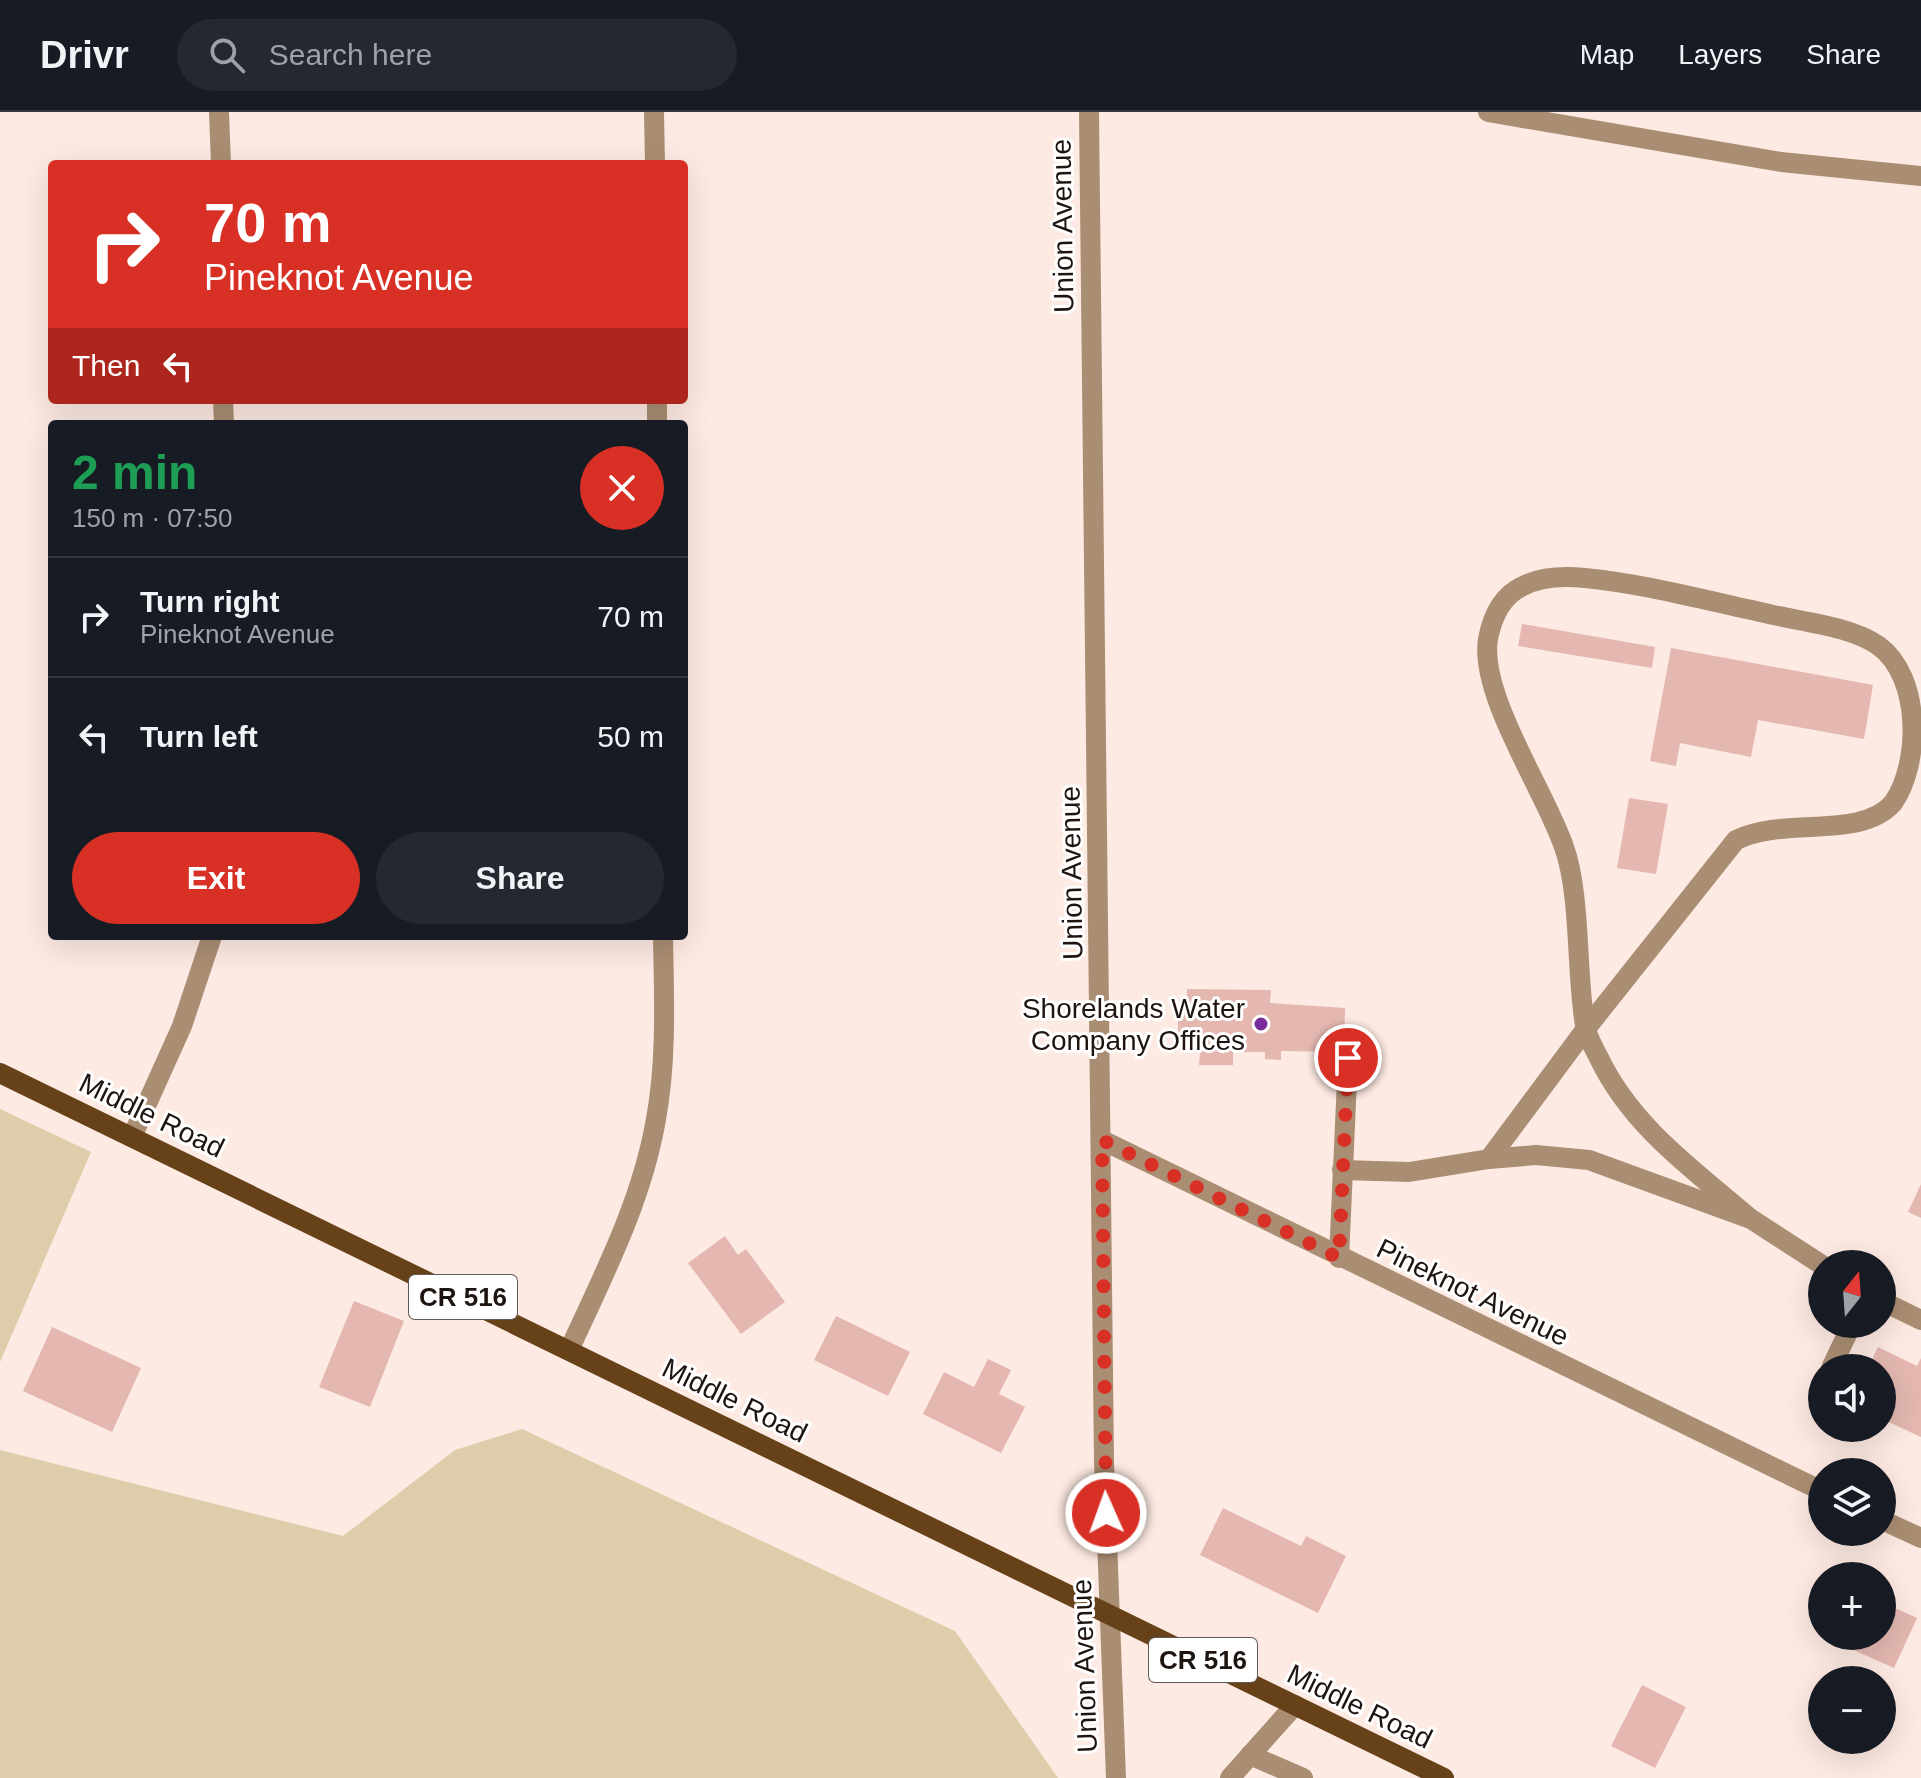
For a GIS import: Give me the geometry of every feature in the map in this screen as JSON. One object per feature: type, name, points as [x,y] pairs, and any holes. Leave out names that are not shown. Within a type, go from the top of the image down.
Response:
[{"type":"main road","name":"Middle Road","points":[[0,1073],[570,1348],[1444,1778]]},
{"type":"street","points":[[219,112],[221,160]]},
{"type":"street","points":[[654,112],[655,160]]},
{"type":"street","name":"Union Avenue","points":[[1089,112],[1104,1462],[1116,1778]]},
{"type":"street","points":[[1488,112],[1781,162],[1921,176]]},
{"type":"street","points":[[1489,1159],[1585,1030],[1736,840],[1753,832],[1788,826],[1863,823],[1895,801],[1912,757],[1915,707],[1893,659],[1868,640],[1802,621],[1585,578],[1541,580],[1522,586],[1505,599],[1497,611],[1487,643],[1490,677],[1566,851],[1585,1030],[1611,1084],[1648,1131],[1751,1219],[1808,1256]]},
{"type":"street","points":[[132,1137],[182,1026],[211,940]]},
{"type":"street","points":[[570,1348],[625,1229],[656,1120],[664,1052],[663,940]]},
{"type":"street","points":[[1339,1258],[1348,1058]]},
{"type":"street","name":"Pineknot Avenue","points":[[1102,1140],[1808,1484]]},
{"type":"street","points":[[1342,1170],[1409,1172],[1536,1155],[1589,1160],[1751,1219]]},
{"type":"street","points":[[1896,1308],[1921,1320]]},
{"type":"street","points":[[1896,1526],[1921,1538]]},
{"type":"street","points":[[1230,1778],[1295,1705]]},
{"type":"street","points":[[1250,1755],[1303,1778]]},
{"type":"shaded area","points":[[0,1109],[91,1152],[0,1362]]},
{"type":"shaded area","points":[[522,1429],[955,1631],[1058,1778],[0,1778],[0,1450],[343,1536],[455,1450]]},
{"type":"building","points":[[1522,624],[1655,647],[1652,668],[1518,646]]},
{"type":"building","points":[[1671,648],[1873,685],[1864,739],[1758,720],[1751,757],[1680,743],[1676,766],[1650,761]]},
{"type":"building","points":[[1629,798],[1668,804],[1656,874],[1617,868]]},
{"type":"building","name":"Shorelands Water Company Offices","points":[[1187,989],[1271,990],[1270,1003],[1345,1008],[1344,1052],[1281,1051],[1281,1060],[1265,1059],[1265,1052],[1233,1052],[1233,1065],[1199,1065],[1200,1053],[1189,1053],[1189,1035],[1178,1035],[1178,1012],[1187,1012]]},
{"type":"building","points":[[1921,1184],[1921,1218],[1908,1212]]},
{"type":"building","points":[[725,1236],[738,1255],[746,1249],[785,1302],[741,1334],[688,1263]]},
{"type":"building","points":[[354,1301],[404,1321],[370,1407],[319,1387]]},
{"type":"building","points":[[836,1316],[910,1352],[888,1396],[814,1360]]},
{"type":"building","points":[[52,1327],[141,1368],[112,1432],[23,1391]]},
{"type":"building","points":[[1878,1347],[1892,1354],[1875,1354]]},
{"type":"building","points":[[1896,1356],[1917,1366],[1921,1358],[1921,1437],[1896,1425]]},
{"type":"building","points":[[988,1359],[1011,1370],[999,1394],[1025,1407],[1001,1453],[923,1414],[944,1372],[974,1387]]},
{"type":"building","points":[[1223,1508],[1301,1546],[1306,1536],[1346,1556],[1318,1613],[1200,1555]]},
{"type":"building","points":[[1896,1608],[1917,1618],[1895,1666],[1854,1650],[1896,1650]]},
{"type":"building","points":[[1642,1685],[1686,1707],[1655,1768],[1611,1746]]},
{"type":"place","name":"Shorelands Water Company Offices","points":[[1261,1024]]},
{"type":"route","points":[[1106,1513],[1102,1140],[1339,1258],[1348,1058]]}]
